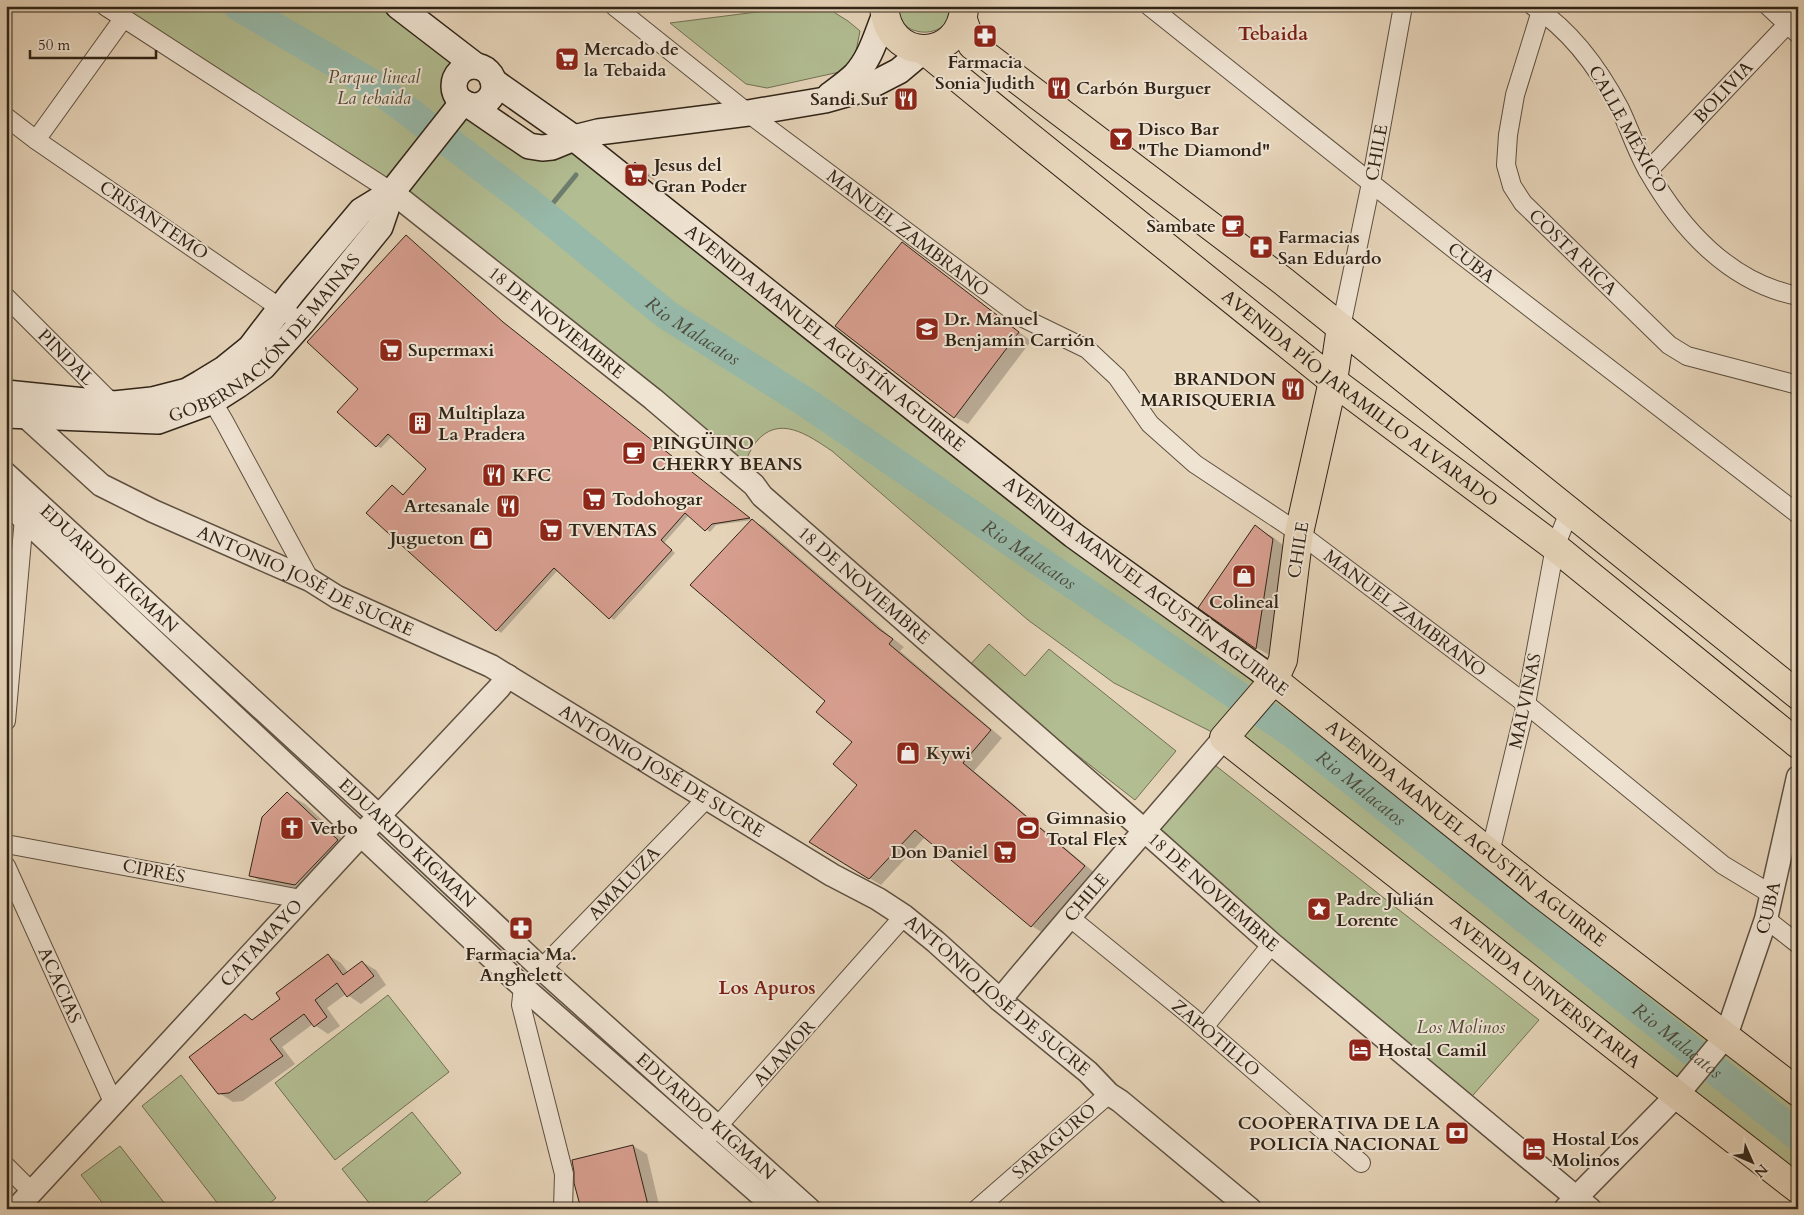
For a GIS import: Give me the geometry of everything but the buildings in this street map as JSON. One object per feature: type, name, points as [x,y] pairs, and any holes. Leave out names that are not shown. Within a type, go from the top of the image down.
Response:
[{"type":"main road","name":"AVENIDA MANUEL AGUSTÍN AGUIRRE","points":[[398,6],[484,74],[574,138],[1073,535],[1271,684],[1490,853],[1720,1043],[1798,1092]]},
{"type":"main road","points":[[825,100],[855,75],[862,66],[869,53],[878,10]]},
{"type":"main road","name":"AVENIDA PÍO JARAMILLO ALVARADO","points":[[878,10],[888,28],[904,44],[914,49],[924,50],[1333,381],[1555,547],[1798,744]]},
{"type":"main road","points":[[463,105],[474,106],[486,102],[492,92],[484,74],[470,66],[461,71],[455,80],[454,90],[463,105],[528,146],[542,148],[552,147],[574,138],[598,132],[748,113],[825,100],[864,89],[899,71],[924,50],[935,48],[948,40],[957,31],[964,13]]},
{"type":"main road","points":[[964,13],[972,45],[1268,269],[1798,695]]},
{"type":"main road","name":"GOBERNACIÓN DE MAINAS","points":[[6,393],[118,412],[158,421],[207,392],[263,366],[302,323],[380,227],[397,187],[463,105]]},
{"type":"main road","name":"GOBERNACIÓN DE MAINAS","points":[[207,392],[224,369],[250,348],[281,307],[361,211],[397,187]]},
{"type":"main road","name":"CHILE","points":[[1227,735],[1271,684],[1283,660],[1299,533],[1333,381],[1341,327]]},
{"type":"main road","name":"GOBERNACIÓN DE MAINAS","points":[[15,415],[118,412]]},
{"type":"main road","name":"AVENIDA UNIVERSITARIA","points":[[1227,735],[1684,1086],[1798,1189]]},
{"type":"street","name":"18 DE NOVIEMBRE","points":[[105,6],[123,19],[397,187],[754,485],[770,502],[1272,944],[1577,1205]]},
{"type":"street","name":"MANUEL ZAMBRANO","points":[[614,6],[748,113],[1021,317],[1087,349],[1117,377],[1150,424],[1195,464],[1299,533],[1526,704],[1723,865],[1771,894]]},
{"type":"street","name":"CUBA","points":[[1149,6],[1467,259],[1798,514]]},
{"type":"street","name":"CHILE","points":[[1341,327],[1372,183],[1404,6]]},
{"type":"street","points":[[1768,6],[1794,24]]},
{"type":"street","name":"CALLE MÉXICO","points":[[1537,9],[1565,31],[1584,51],[1599,72],[1620,109],[1648,171],[1690,231],[1724,263],[1748,278],[1798,296]]},
{"type":"street","name":"COSTA RICA","points":[[1537,9],[1515,95],[1508,135],[1506,165],[1512,186],[1523,203],[1678,352],[1798,385]]},
{"type":"street","points":[[36,140],[123,19]]},
{"type":"street","name":"BOLIVIA","points":[[1648,171],[1794,24]]},
{"type":"street","name":"CRISANTEMO","points":[[6,117],[36,140],[302,323]]},
{"type":"street","name":"PINDAL","points":[[6,297],[118,412]]},
{"type":"street","points":[[207,392],[310,580]]},
{"type":"street","name":"ANTONIO JOSÉ DE SUCRE","points":[[15,415],[101,485],[152,511],[310,580],[337,597],[491,666],[823,870],[878,899],[904,916],[936,942],[1000,1000],[1088,1072],[1109,1094],[1120,1101],[1250,1209]]},
{"type":"street","name":"EDUARDO KIGMAN","points":[[6,474],[16,510],[523,987],[777,1209]]},
{"type":"street","points":[[6,721],[16,510]]},
{"type":"street","name":"EDUARDO KIGMAN","points":[[16,510],[379,816],[541,968],[809,1209]]},
{"type":"street","name":"MALVINAS","points":[[1490,853],[1526,704],[1555,547],[1569,512]]},
{"type":"street","name":"CATAMAYO","points":[[16,1209],[301,899],[499,688],[508,676]]},
{"type":"street","name":"CHILE","points":[[1000,1000],[1068,916],[1145,831],[1227,735]]},
{"type":"street","name":"CUBA","points":[[1720,1043],[1766,919],[1798,777]]},
{"type":"street","name":"AMALUZA","points":[[541,968],[707,798]]},
{"type":"street","name":"CIPRÉS","points":[[6,844],[301,899]]},
{"type":"street","name":"ACACIAS","points":[[6,866],[114,1104]]},
{"type":"street","name":"ALAMOR","points":[[702,1143],[904,916]]},
{"type":"street","name":"ZAPOTILLO","points":[[1068,916],[1204,1028],[1361,1163]]},
{"type":"street","points":[[1766,919],[1798,944]]},
{"type":"street","points":[[1204,1028],[1272,944]]},
{"type":"street","points":[[541,968],[523,987],[520,1005],[564,1174],[563,1209]]},
{"type":"street","points":[[1577,1205],[1720,1043]]},
{"type":"street","name":"SARAGURO","points":[[977,1209],[1109,1094]]},
{"type":"street","points":[[6,1166],[32,1192]]},
{"type":"green space","name":"Parque lineal La tebaida","points":[[105,6],[398,6],[465,68],[455,80],[457,95],[529,146],[566,143],[1798,1092],[1798,1189],[1224,738],[1114,683],[1028,620],[832,451],[794,430],[774,429],[756,442],[751,450],[746,464],[749,475],[393,192]]},
{"type":"green space","points":[[804,6],[824,6],[860,31],[856,51],[844,71],[767,88],[746,84],[670,23]]},
{"type":"green space","points":[[896,6],[953,6],[945,24],[934,31],[921,32],[908,28],[903,23]]},
{"type":"green space","points":[[989,644],[1025,676],[1049,649],[1176,751],[1135,800],[1005,699],[969,666]]},
{"type":"green space","name":"Los Molinos","points":[[1211,762],[1539,1020],[1467,1102],[1150,835]]},
{"type":"green space","points":[[388,995],[449,1072],[335,1160],[275,1083]]},
{"type":"green space","points":[[181,1075],[276,1198],[263,1209],[222,1209],[142,1106]]},
{"type":"green space","points":[[412,1112],[461,1173],[417,1209],[374,1209],[342,1169]]},
{"type":"green space","points":[[120,1146],[169,1209],[107,1209],[81,1175]]},
{"type":"waterway","name":"Rio Malacatos","points":[[238,6],[372,84],[527,201],[667,315],[807,403],[1294,734],[1798,1136]]},
{"type":"waterway","points":[[544,214],[576,175]]},
{"type":"place","name":"Farmacia Sonia Judith","points":[[985,36]]},
{"type":"place","name":"Mercado de la Tebaida","points":[[567,59]]},
{"type":"place","name":"Carbón Burguer","points":[[1059,88]]},
{"type":"place","name":"Sandi Sur","points":[[906,99]]},
{"type":"place","name":"Disco Bar \"The Diamond\"","points":[[1121,139]]},
{"type":"place","name":"Jesus del Gran Poder","points":[[636,175]]},
{"type":"place","name":"Sambate","points":[[1233,226]]},
{"type":"place","name":"Farmacias San Eduardo","points":[[1261,247]]},
{"type":"place","name":"Dr. Manuel Benjamín Carrión","points":[[927,329]]},
{"type":"place","name":"Supermaxi","points":[[391,350]]},
{"type":"place","name":"BRANDON MARISQUERIA","points":[[1293,389]]},
{"type":"place","name":"Multiplaza La Pradera","points":[[420,423]]},
{"type":"place","name":"PINGÜINO CHERRY BEANS","points":[[634,453]]},
{"type":"place","name":"KFC","points":[[494,475]]},
{"type":"place","name":"Todohogar","points":[[594,499]]},
{"type":"place","name":"Artesanale","points":[[508,506]]},
{"type":"place","name":"TVENTAS","points":[[551,530]]},
{"type":"place","name":"Jugueton","points":[[481,538]]},
{"type":"place","name":"Colineal","points":[[1244,576]]},
{"type":"place","name":"Kywi","points":[[908,753]]},
{"type":"place","name":"Verbo","points":[[292,828]]},
{"type":"place","name":"Gimnasio Total Flex","points":[[1028,828]]},
{"type":"place","name":"Don Daniel","points":[[1005,852]]},
{"type":"place","name":"Padre Julián Lorente","points":[[1319,909]]},
{"type":"place","name":"Farmacia Ma. Anghelett","points":[[521,928]]},
{"type":"place","name":"Hostal Camil","points":[[1360,1050]]},
{"type":"place","name":"COOPERATIVA DE LA POLICIA NACIONAL","points":[[1457,1133]]},
{"type":"place","name":"Hostal Los Molinos","points":[[1534,1149]]},
{"type":"district","name":"Tebaida","points":[[1273,33]]},
{"type":"district","name":"Los Apuros","points":[[767,987]]}]
